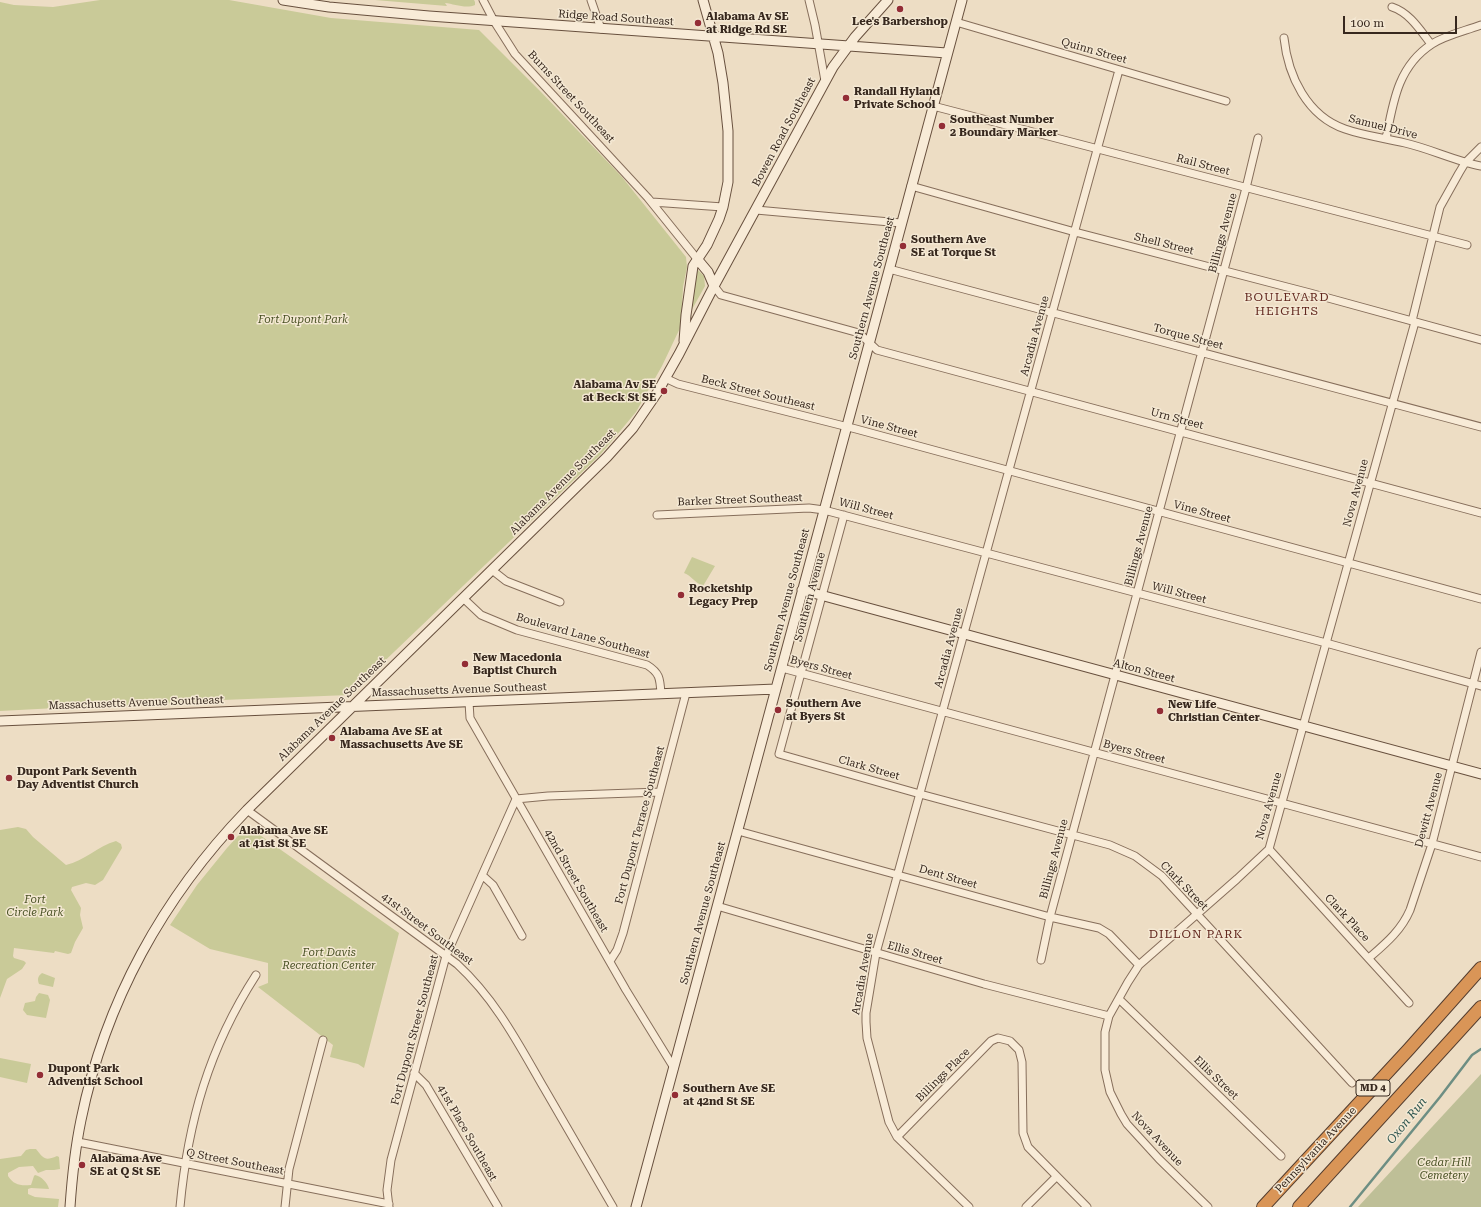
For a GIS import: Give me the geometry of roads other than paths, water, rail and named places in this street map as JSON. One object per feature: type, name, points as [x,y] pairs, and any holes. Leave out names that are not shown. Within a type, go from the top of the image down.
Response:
[{"type":"highway","name":"Pennsylvania Avenue","points":[[1263,1207],[1409,1050],[1481,968]]},
{"type":"highway","name":"MD 4","points":[[1298,1207],[1481,1007]]},
{"type":"street","name":"Ridge Road Southeast","points":[[283,0],[329,7],[494,21],[947,53]]},
{"type":"street","name":"Burns Street Southeast","points":[[483,0],[508,45],[519,59],[652,202],[708,272],[714,286]]},
{"type":"street","points":[[591,0],[601,29]]},
{"type":"street","points":[[684,344],[686,315],[693,266],[707,245],[723,207],[728,182],[729,162],[723,83],[714,37],[703,0]]},
{"type":"street","points":[[809,0],[819,44],[825,81]]},
{"type":"street","name":"Bowen Road Southeast","points":[[714,286],[825,81],[848,46],[888,0]]},
{"type":"street","name":"Southern Avenue Southeast","points":[[636,1207],[962,0]]},
{"type":"street","points":[[1392,7],[1400,10],[1415,23],[1431,44]]},
{"type":"street","name":"Quinn Street","points":[[956,22],[1226,101]]},
{"type":"street","points":[[1386,139],[1396,94],[1404,73],[1414,59],[1431,44],[1448,36],[1481,25]]},
{"type":"street","name":"Samuel Drive","points":[[1284,38],[1285,53],[1292,74],[1302,93],[1313,109],[1335,125],[1358,133],[1406,143],[1466,163],[1481,166]]},
{"type":"street","name":"Arcadia Avenue","points":[[969,1207],[897,1137],[889,1122],[866,1031],[866,1013],[876,953],[1119,70]]},
{"type":"street","name":"Rail Street","points":[[933,106],[1467,245]]},
{"type":"street","name":"Billings Avenue","points":[[1041,960],[1050,917],[1224,271],[1258,138]]},
{"type":"street","name":"Nova Avenue","points":[[1208,1207],[1159,1159],[1127,1124],[1121,1114],[1110,1092],[1105,1070],[1105,1032],[1109,1016],[1139,965],[1197,915],[1269,849],[1392,403],[1443,201],[1466,163],[1481,147]]},
{"type":"street","name":"Shell Street","points":[[912,186],[1075,232],[1481,340]]},
{"type":"street","points":[[652,202],[723,207]]},
{"type":"street","points":[[756,210],[902,223]]},
{"type":"street","name":"Torque Street","points":[[889,269],[1481,427]]},
{"type":"street","name":"Urn Street","points":[[714,286],[721,295],[859,333],[877,350],[1481,513]]},
{"type":"street","name":"Alabama Avenue Southeast","points":[[70,1207],[82,1113],[95,1064],[104,1038],[121,994],[137,961],[163,916],[190,876],[216,843],[247,810],[613,451],[641,418],[666,378],[714,286]]},
{"type":"street","name":"Beck Street Southeast","points":[[666,378],[678,384],[847,427]]},
{"type":"street","name":"Vine Street","points":[[847,427],[1481,599]]},
{"type":"street","name":"Barker Street Southeast","points":[[657,515],[809,508],[824,510]]},
{"type":"street","name":"Will Street","points":[[824,510],[1326,643],[1481,686]]},
{"type":"street","name":"Southern Avenue","points":[[779,754],[844,515]]},
{"type":"street","points":[[492,570],[506,581],[560,602]]},
{"type":"street","name":"Alton Street","points":[[802,590],[1481,774]]},
{"type":"street","name":"Boulevard Lane Southeast","points":[[463,598],[481,615],[517,630],[647,665],[656,670],[660,682],[661,694]]},
{"type":"street","name":"Dewitt Avenue","points":[[1369,958],[1397,932],[1406,918],[1432,844],[1481,652]]},
{"type":"street","name":"Byers Street","points":[[782,668],[1481,857]]},
{"type":"street","name":"Massachusetts Avenue Southeast","points":[[0,721],[776,689]]},
{"type":"street","name":"Fort Dupont Terrace Southeast","points":[[610,961],[617,950],[623,933],[686,693]]},
{"type":"street","name":"42nd Street Southeast","points":[[469,702],[470,718],[610,961],[674,1068]]},
{"type":"street","name":"Clark Street","points":[[779,754],[1072,835],[1110,846],[1135,856],[1162,876],[1352,1083]]},
{"type":"street","points":[[516,799],[529,797],[660,792]]},
{"type":"street","name":"Fort Dupont Street Southeast","points":[[389,1206],[387,1190],[391,1160],[446,956],[516,799]]},
{"type":"street","name":"41st Street Southeast","points":[[247,810],[457,964],[474,981],[501,1013],[613,1207]]},
{"type":"street","name":"Dent Street","points":[[738,831],[1050,917],[1099,928],[1109,934],[1139,965]]},
{"type":"street","name":"Clark Place","points":[[1269,849],[1409,1003]]},
{"type":"street","points":[[482,876],[493,885],[522,936]]},
{"type":"street","name":"Ellis Street","points":[[717,906],[1006,990],[1109,1016]]},
{"type":"street","points":[[180,1207],[185,1163],[193,1120],[209,1068],[231,1017],[256,974]]},
{"type":"street","name":"Ellis Street","points":[[1119,999],[1281,1156]]},
{"type":"street","name":"Billings Place","points":[[897,1137],[991,1041],[998,1038],[1010,1041],[1019,1050],[1022,1062],[1023,1133],[1028,1147],[1056,1176]]},
{"type":"street","points":[[285,1207],[289,1169],[323,1040]]},
{"type":"street","name":"41st Place Southeast","points":[[414,1073],[426,1085],[498,1207]]},
{"type":"street","name":"Q Street Southeast","points":[[78,1142],[389,1206]]},
{"type":"street","points":[[1026,1207],[1056,1176],[1087,1207]]},
{"type":"waterway","name":"Oxon Run","points":[[1350,1207],[1440,1097],[1472,1055],[1481,1049]]},
{"type":"place","name":"Lee's Barbershop","points":[[900,9]]},
{"type":"place","name":"Alabama Av SE at Ridge Rd SE","points":[[698,23]]},
{"type":"place","name":"Randall Hyland Private School","points":[[846,98]]},
{"type":"place","name":"Southeast Number 2 Boundary Marker","points":[[942,126]]},
{"type":"place","name":"Southern Ave SE at Torque St","points":[[903,246]]},
{"type":"place","name":"Alabama Av SE at Beck St SE","points":[[664,391]]},
{"type":"place","name":"Rocketship Legacy Prep","points":[[681,595]]},
{"type":"place","name":"New Macedonia Baptist Church","points":[[465,664]]},
{"type":"place","name":"Southern Ave at Byers St","points":[[778,710]]},
{"type":"place","name":"New Life Christian Center","points":[[1160,711]]},
{"type":"place","name":"Alabama Ave SE at Massachusetts Ave SE","points":[[332,738]]},
{"type":"place","name":"Dupont Park Seventh Day Adventist Church","points":[[9,778]]},
{"type":"place","name":"Alabama Ave SE at 41st St SE","points":[[231,837]]},
{"type":"place","name":"Dupont Park Adventist School","points":[[40,1075]]},
{"type":"place","name":"Southern Ave SE at 42nd St SE","points":[[675,1095]]},
{"type":"place","name":"Alabama Ave SE at Q St SE","points":[[82,1165]]},
{"type":"district","name":"BOULEVARD HEIGHTS","points":[[1287,304]]},
{"type":"district","name":"DILLON PARK","points":[[1196,934]]},
{"type":"park label","name":"Fort Dupont Park","points":[[303,320]]},
{"type":"park label","name":"Fort Circle Park","points":[[35,906]]},
{"type":"park label","name":"Fort Davis Recreation Center","points":[[329,959]]},
{"type":"park label","name":"Cedar Hill Cemetery","points":[[1444,1169]]}]
